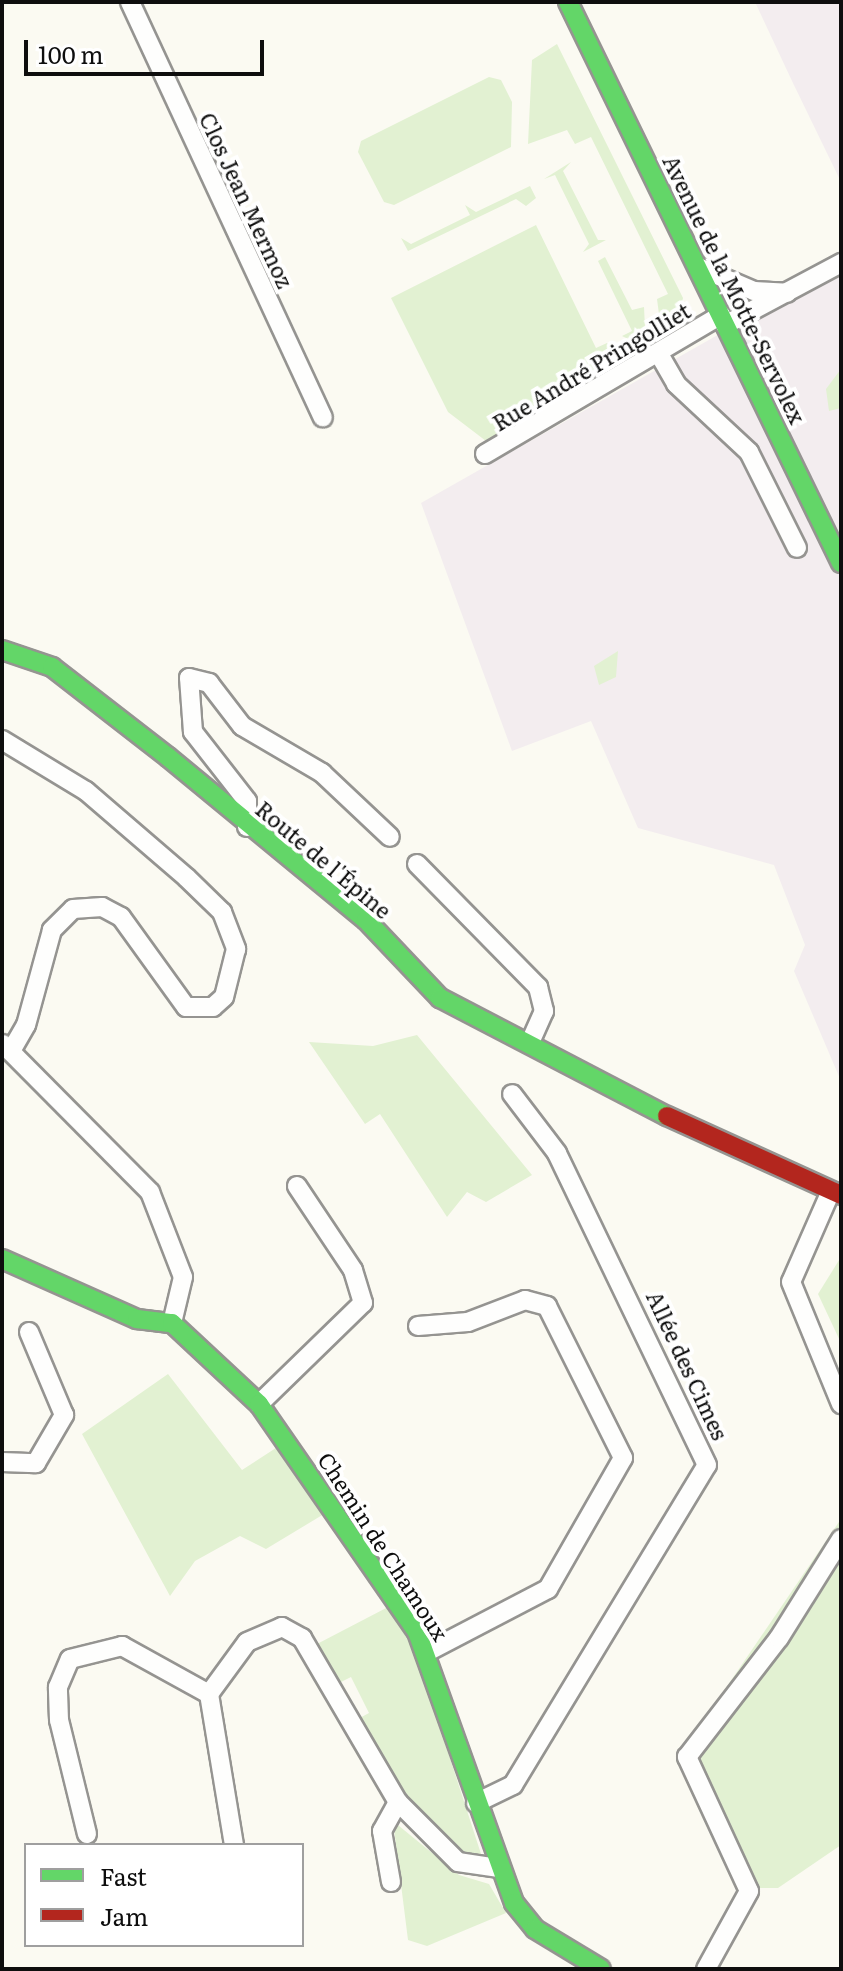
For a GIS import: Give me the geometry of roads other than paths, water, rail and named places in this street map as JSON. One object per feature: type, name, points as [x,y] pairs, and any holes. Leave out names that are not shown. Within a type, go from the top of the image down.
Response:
[{"type":"street","name":"Clos Jean Mermoz","points":[[130,2],[323,417]]},
{"type":"street","name":"Avenue de la Motte-Servolex","points":[[568,2],[841,563]]},
{"type":"street","name":"Rue André Pringolliet","points":[[485,454],[659,354],[723,320],[790,293],[841,263]]},
{"type":"street","points":[[698,267],[754,291],[790,293]]},
{"type":"street","points":[[659,354],[676,384],[749,452],[797,548]]},
{"type":"street","name":"Route de l'Épine","points":[[2,650],[33,657],[71,681],[247,827],[366,920],[420,983],[704,1135],[836,1193]]},
{"type":"street","points":[[247,827],[247,801],[193,732],[189,678],[209,683],[242,726],[341,781],[390,837]]},
{"type":"street","points":[[2,740],[86,791],[187,878],[222,912],[236,949],[224,997],[213,1007],[186,1007],[121,917],[102,907],[73,909],[52,930],[26,1025],[6,1047],[150,1192],[183,1277],[172,1323],[137,1319],[2,1259]]},
{"type":"street","points":[[417,864],[538,987],[544,1011],[530,1043]]},
{"type":"street","name":"Allée des Cimes","points":[[476,1803],[513,1785],[707,1465],[557,1153],[512,1094]]},
{"type":"street","points":[[259,1404],[363,1303],[353,1270],[297,1186]]},
{"type":"street","points":[[836,1193],[791,1282],[841,1404]]},
{"type":"street","points":[[418,1326],[468,1322],[525,1300],[547,1306],[623,1458],[548,1589],[427,1652]]},
{"type":"street","name":"Chemin de Chamoux","points":[[172,1323],[259,1404],[427,1652],[498,1868],[535,1929],[601,1969]]},
{"type":"street","points":[[2,1462],[36,1463],[64,1415],[29,1332]]},
{"type":"street","points":[[706,1969],[749,1891],[687,1757],[779,1638],[841,1539]]},
{"type":"street","points":[[234,1843],[209,1694],[260,1632],[292,1629],[398,1802],[458,1862],[498,1868]]},
{"type":"street","points":[[87,1834],[59,1720],[61,1669],[83,1652],[122,1646],[209,1694]]},
{"type":"street","points":[[391,1882],[382,1831],[398,1802]]}]
